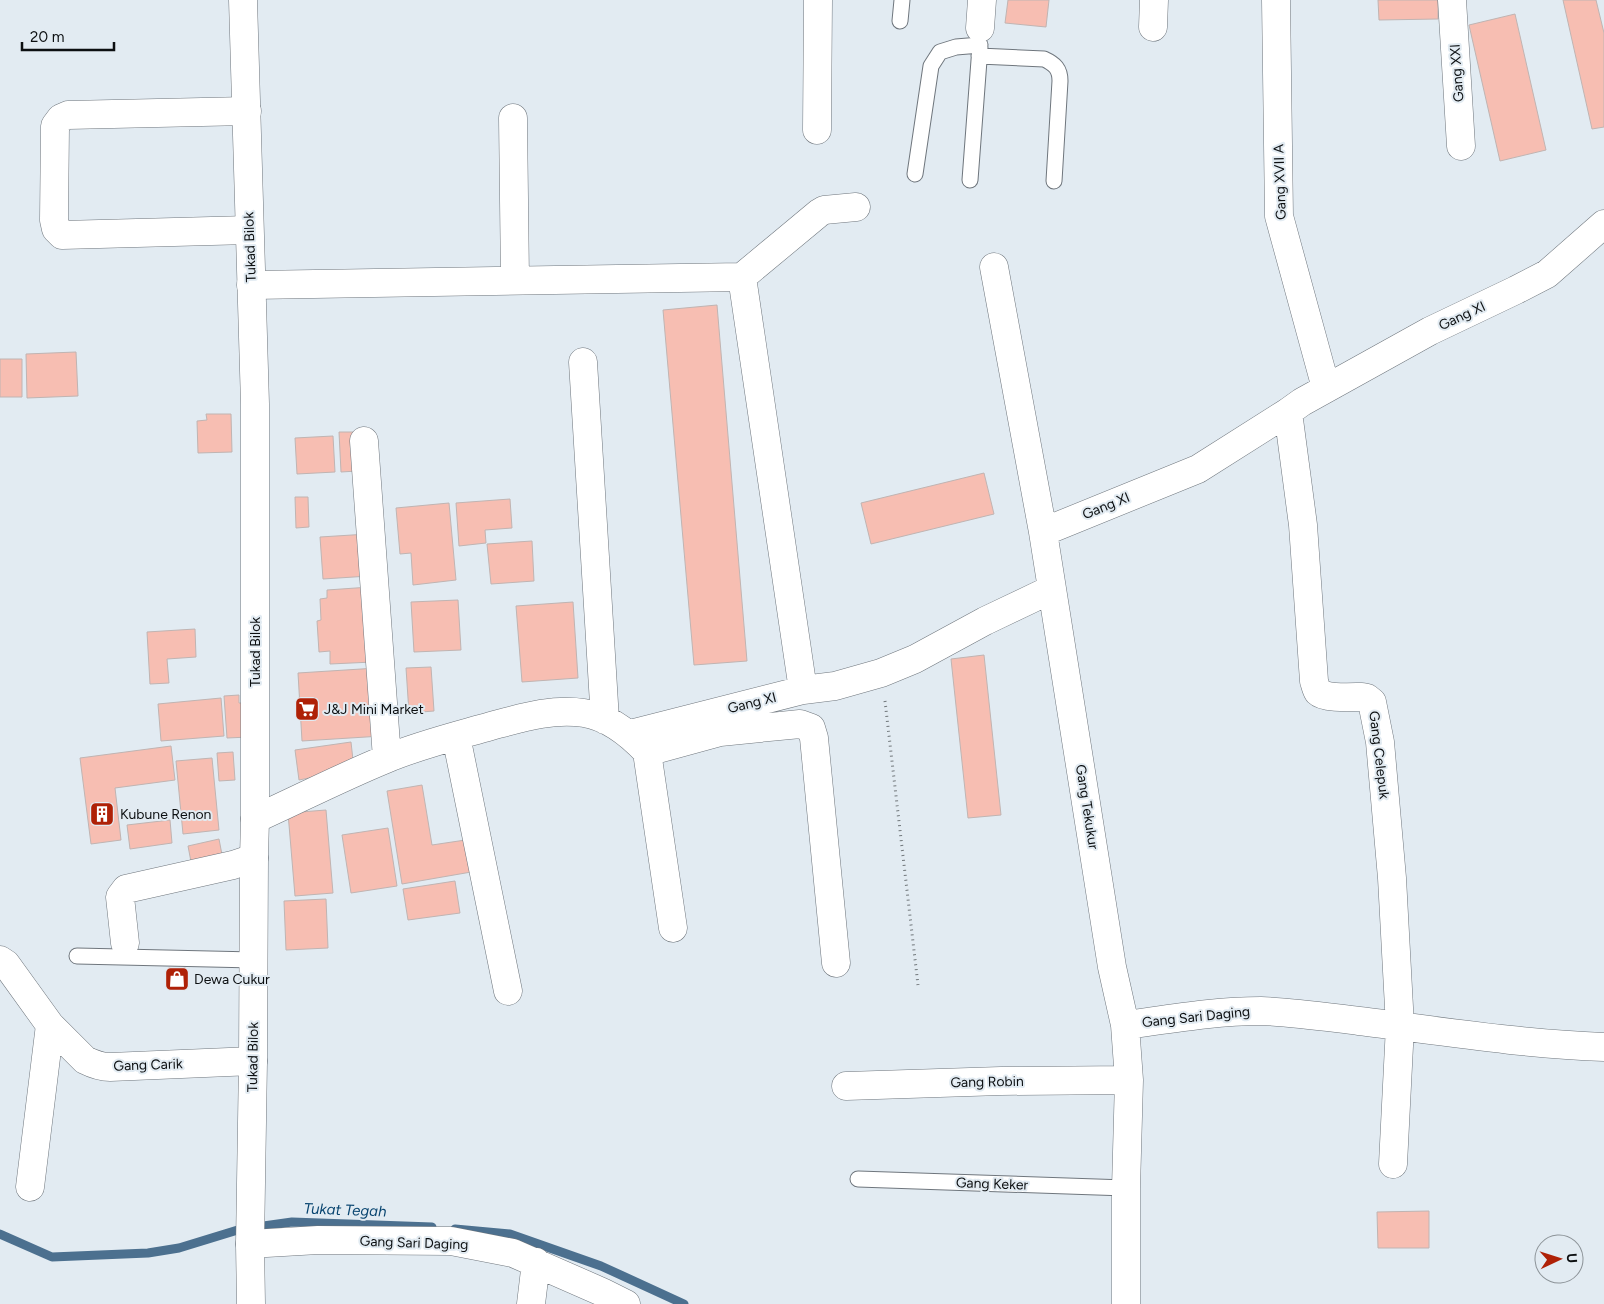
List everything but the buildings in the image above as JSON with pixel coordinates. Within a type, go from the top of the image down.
[{"type":"street","name":"Tukad Bilok","points":[[243,0],[255,404],[255,819],[250,1238],[251,1304]]},
{"type":"street","points":[[817,130],[818,0]]},
{"type":"street","points":[[980,43],[982,0]]},
{"type":"street","points":[[1153,27],[1154,0]]},
{"type":"street","name":"Gang XVII A","points":[[1276,0],[1279,216],[1326,388]]},
{"type":"street","name":"Gang XXI","points":[[1452,0],[1461,146]]},
{"type":"street","points":[[247,111],[68,115],[61,118],[56,126],[54,220],[56,229],[62,235],[249,230]]},
{"type":"street","points":[[513,118],[515,280]]},
{"type":"street","points":[[251,286],[742,277],[819,213],[824,210],[856,207]]},
{"type":"street","name":"Gang XI","points":[[1043,532],[1198,469],[1326,388],[1430,331],[1547,274],[1604,224]]},
{"type":"street","points":[[994,267],[1052,589]]},
{"type":"street","points":[[742,277],[803,690]]},
{"type":"street","points":[[583,362],[605,720]]},
{"type":"street","name":"Gang Celepuk","points":[[1288,412],[1303,525],[1314,681],[1321,694],[1362,697],[1372,702],[1380,742],[1392,878],[1400,1026]]},
{"type":"street","points":[[364,441],[387,758]]},
{"type":"street","name":"Gang XI","points":[[639,743],[803,690],[835,686],[881,673],[914,659],[985,621],[1052,589]]},
{"type":"street","name":"Gang Tekukur","points":[[1052,589],[1112,967],[1125,1025]]},
{"type":"street","points":[[255,819],[387,758],[456,736],[528,717],[562,712],[586,713],[605,720],[639,743],[800,724],[811,728],[814,738],[836,963]]},
{"type":"street","points":[[456,736],[508,991]]},
{"type":"street","points":[[639,743],[673,928]]},
{"type":"street","points":[[125,942],[120,897],[126,889],[233,865],[254,858]]},
{"type":"street","name":"Gang Carik","points":[[0,960],[6,964],[50,1025],[85,1060],[100,1066],[253,1061]]},
{"type":"street","name":"Gang Sari Daging","points":[[1126,1304],[1128,1080],[1125,1025],[1219,1013],[1261,1011],[1538,1043],[1604,1047]]},
{"type":"street","points":[[30,1187],[50,1025]]},
{"type":"street","points":[[1393,1164],[1400,1026]]},
{"type":"street","name":"Gang Robin","points":[[846,1086],[1001,1081],[1128,1080]]},
{"type":"street","name":"Gang Sari Daging","points":[[250,1238],[451,1241],[513,1253],[626,1304]]},
{"type":"street","points":[[531,1304],[536,1262]]},
{"type":"lane","points":[[900,21],[902,0]]},
{"type":"lane","points":[[970,180],[980,43]]},
{"type":"lane","points":[[915,174],[931,66],[940,52],[980,43],[1044,59],[1051,62],[1059,70],[1054,181]]},
{"type":"lane","points":[[77,956],[254,960]]},
{"type":"lane","name":"Gang Keker","points":[[858,1179],[1126,1188]]},
{"type":"path","points":[[881,673],[918,985]]},
{"type":"waterway","name":"Tukat Tegah","points":[[0,1234],[52,1257],[148,1253],[179,1248],[241,1229],[292,1222],[432,1227]]},
{"type":"waterway","name":"Tukat Tegah","points":[[455,1229],[510,1234],[601,1266],[684,1304]]},
{"type":"place","name":"J&J Mini Market","points":[[307,709]]},
{"type":"place","name":"Kubune Renon","points":[[102,814]]},
{"type":"place","name":"Dewa Cukur","points":[[177,979]]}]
